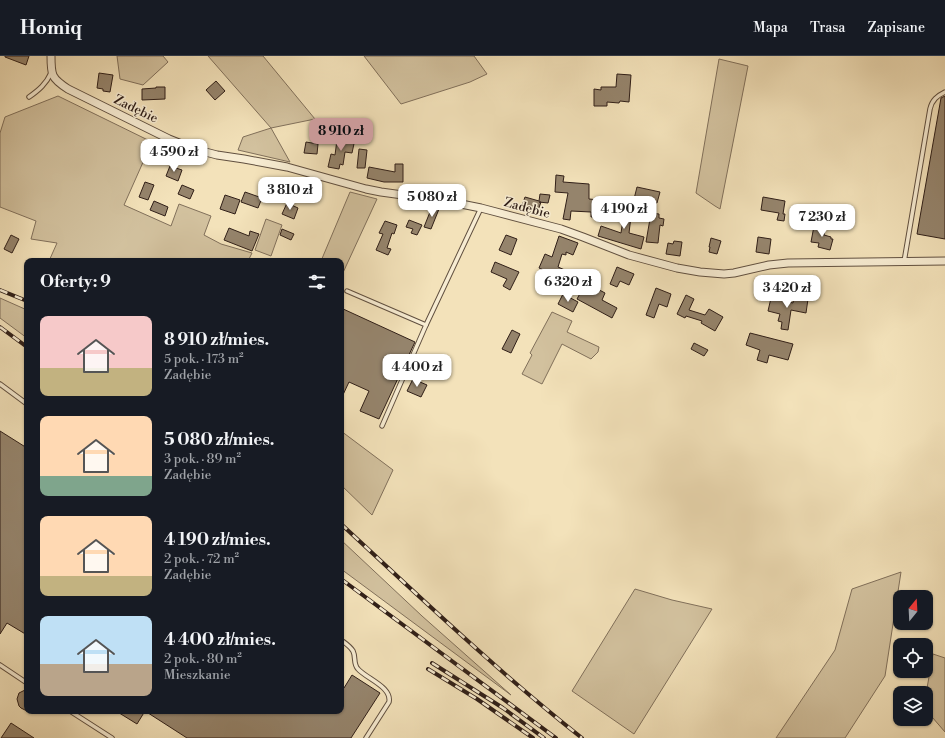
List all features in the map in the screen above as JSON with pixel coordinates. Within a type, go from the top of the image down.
[{"type":"street","points":[[51,56],[51,73]]},
{"type":"street","name":"Zadębie","points":[[51,73],[60,84],[68,89],[169,139],[194,149],[217,155],[287,167],[366,189],[446,201],[481,208],[573,233],[629,255],[676,268],[700,272],[734,274],[769,265],[788,263],[945,261]]},
{"type":"lane","points":[[29,97],[42,87],[48,80],[51,73]]},
{"type":"lane","points":[[904,262],[930,108],[934,99],[945,92]]},
{"type":"lane","points":[[382,426],[426,324],[481,208]]},
{"type":"lane","points":[[347,291],[426,324]]},
{"type":"lane","points":[[0,384],[24,402]]},
{"type":"lane","points":[[344,642],[353,650],[355,663],[358,668],[386,690],[390,698],[389,702],[366,738]]},
{"type":"lane","points":[[0,665],[24,681]]},
{"type":"lane","points":[[75,714],[112,738]]},
{"type":"shaded area","points":[[117,56],[163,56],[168,62],[143,85],[120,79]]},
{"type":"shaded area","points":[[208,56],[263,56],[315,119],[271,128]]},
{"type":"shaded area","points":[[364,56],[474,56],[487,74],[470,82],[401,104]]},
{"type":"shaded area","points":[[719,59],[748,66],[720,209],[696,193]]},
{"type":"shaded area","points":[[58,96],[152,142],[124,205],[171,226],[179,204],[211,216],[204,235],[221,244],[252,253],[250,258],[50,258],[57,243],[31,239],[36,221],[0,207],[0,133],[5,117]]},
{"type":"shaded area","points":[[271,128],[290,162],[238,150],[243,137]]},
{"type":"shaded area","points":[[350,192],[377,199],[344,270],[344,258],[322,258]]},
{"type":"shaded area","points":[[266,219],[282,225],[271,256],[255,250]]},
{"type":"shaded area","points":[[0,298],[24,309],[24,336],[0,318]]},
{"type":"shaded area","points":[[552,312],[572,321],[567,332],[599,347],[598,352],[591,359],[562,344],[542,384],[522,374],[532,355],[530,353]]},
{"type":"shaded area","points":[[344,433],[393,470],[372,515],[344,488]]},
{"type":"shaded area","points":[[344,543],[422,616],[511,695],[344,571]]},
{"type":"shaded area","points":[[901,572],[898,590],[893,590],[893,624],[885,676],[845,738],[776,738],[835,650],[852,589]]},
{"type":"shaded area","points":[[635,589],[672,600],[712,609],[634,734],[572,691]]},
{"type":"shaded area","points":[[933,654],[945,658],[945,732],[933,718],[933,686],[927,686],[929,678],[933,678]]},
{"type":"building","points":[[5,56],[29,56],[26,65]]},
{"type":"building","points":[[99,73],[113,75],[110,92],[97,88]]},
{"type":"building","points":[[617,74],[631,75],[629,102],[607,102],[607,106],[594,106],[594,89],[601,90],[601,87],[616,87]]},
{"type":"building","points":[[216,81],[225,91],[215,100],[206,90]]},
{"type":"building","points":[[165,87],[165,99],[142,100],[142,89]]},
{"type":"building","points":[[945,96],[945,239],[917,234],[941,98]]},
{"type":"building","points":[[342,136],[355,139],[352,153],[345,152],[343,165],[340,164],[339,169],[328,167],[331,154],[335,155],[337,140],[341,141]]},
{"type":"building","points":[[306,142],[318,144],[317,154],[304,153]]},
{"type":"building","points":[[359,149],[367,150],[365,168],[357,168]]},
{"type":"building","points":[[395,164],[403,164],[403,182],[384,182],[367,178],[369,167],[395,172]]},
{"type":"building","points":[[170,166],[182,170],[178,181],[166,176]]},
{"type":"building","points":[[556,175],[564,176],[563,182],[589,184],[589,199],[600,200],[599,217],[591,217],[591,212],[571,211],[570,220],[563,219],[568,193],[555,192]]},
{"type":"building","points":[[145,182],[154,185],[148,200],[139,197]]},
{"type":"building","points":[[182,185],[194,190],[190,199],[178,194]]},
{"type":"building","points":[[637,187],[660,192],[657,203],[634,199]]},
{"type":"building","points":[[245,192],[262,198],[258,208],[241,202]]},
{"type":"building","points":[[540,194],[550,195],[548,203],[541,202],[537,213],[521,208],[525,197],[539,201]]},
{"type":"building","points":[[225,195],[240,200],[235,214],[220,209]]},
{"type":"building","points":[[763,197],[785,201],[783,214],[785,214],[784,221],[777,220],[779,213],[761,210]]},
{"type":"building","points":[[626,199],[633,200],[629,233],[644,237],[641,249],[598,236],[601,226],[621,233]]},
{"type":"building","points":[[154,201],[168,207],[165,216],[150,210]]},
{"type":"building","points":[[287,203],[298,208],[294,219],[282,214]]},
{"type":"building","points":[[432,207],[439,209],[431,229],[424,227]]},
{"type":"building","points":[[651,213],[659,214],[659,218],[664,219],[663,226],[660,225],[658,243],[646,242]]},
{"type":"building","points":[[409,220],[422,225],[417,235],[411,233],[413,229],[406,227]]},
{"type":"building","points":[[385,221],[397,225],[394,234],[392,233],[387,248],[391,249],[388,255],[376,250],[383,234],[379,233]]},
{"type":"building","points":[[814,226],[825,228],[824,235],[833,239],[830,250],[818,247],[819,243],[811,242]]},
{"type":"building","points":[[229,228],[249,236],[250,231],[259,234],[252,251],[224,240]]},
{"type":"building","points":[[282,229],[294,234],[291,240],[280,235]]},
{"type":"building","points":[[11,235],[19,239],[12,253],[4,249]]},
{"type":"building","points":[[506,235],[517,239],[511,255],[499,250]]},
{"type":"building","points":[[559,236],[578,243],[573,255],[566,252],[566,255],[562,254],[558,267],[583,278],[585,275],[595,280],[592,286],[605,293],[602,300],[617,308],[612,318],[577,299],[583,288],[569,280],[566,286],[560,283],[562,278],[539,268],[545,254],[552,257]]},
{"type":"building","points":[[758,237],[771,239],[769,254],[756,252]]},
{"type":"building","points":[[711,238],[721,241],[717,254],[709,252]]},
{"type":"building","points":[[674,241],[682,242],[680,256],[666,254],[668,243],[673,244]]},
{"type":"building","points":[[495,262],[519,272],[510,290],[503,286],[507,279],[491,272]]},
{"type":"building","points":[[617,267],[634,274],[629,285],[620,281],[617,287],[610,284]]},
{"type":"building","points":[[656,288],[671,294],[667,307],[659,304],[654,318],[646,315]]},
{"type":"building","points":[[563,294],[578,302],[573,312],[558,304]]},
{"type":"building","points":[[686,295],[694,299],[689,310],[705,315],[709,309],[723,317],[715,331],[701,323],[702,321],[686,316],[685,318],[677,314]]},
{"type":"building","points":[[794,297],[808,299],[806,313],[791,310],[788,330],[781,329],[782,322],[778,321],[780,314],[768,311],[771,298],[793,303]]},
{"type":"building","points":[[344,309],[415,342],[379,419],[360,411],[369,391],[349,382],[344,393]]},
{"type":"building","points":[[512,330],[520,334],[511,353],[502,349]]},
{"type":"building","points":[[750,333],[793,344],[788,360],[769,355],[767,363],[757,360],[760,350],[746,345]]},
{"type":"building","points":[[694,343],[708,350],[704,356],[691,349]]},
{"type":"building","points":[[413,379],[427,385],[421,397],[407,391]]},
{"type":"building","points":[[0,431],[24,446],[24,633],[7,623],[0,634]]},
{"type":"building","points":[[352,675],[380,693],[351,738],[187,738],[150,714],[344,714],[344,688]]},
{"type":"building","points":[[24,690],[24,710],[19,706],[17,699],[19,693]]},
{"type":"building","points":[[121,714],[143,714],[137,724]]},
{"type":"building","points":[[11,723],[34,738],[1,738]]},
{"type":"railway","points":[[0,290],[24,300]]},
{"type":"railway","points":[[0,327],[24,345]]},
{"type":"railway","points":[[344,527],[489,660],[550,713],[582,738]]},
{"type":"railway","points":[[344,581],[556,738]]},
{"type":"railway","points":[[432,663],[503,708],[544,738]]},
{"type":"railway","points":[[428,669],[477,699],[533,738]]}]
